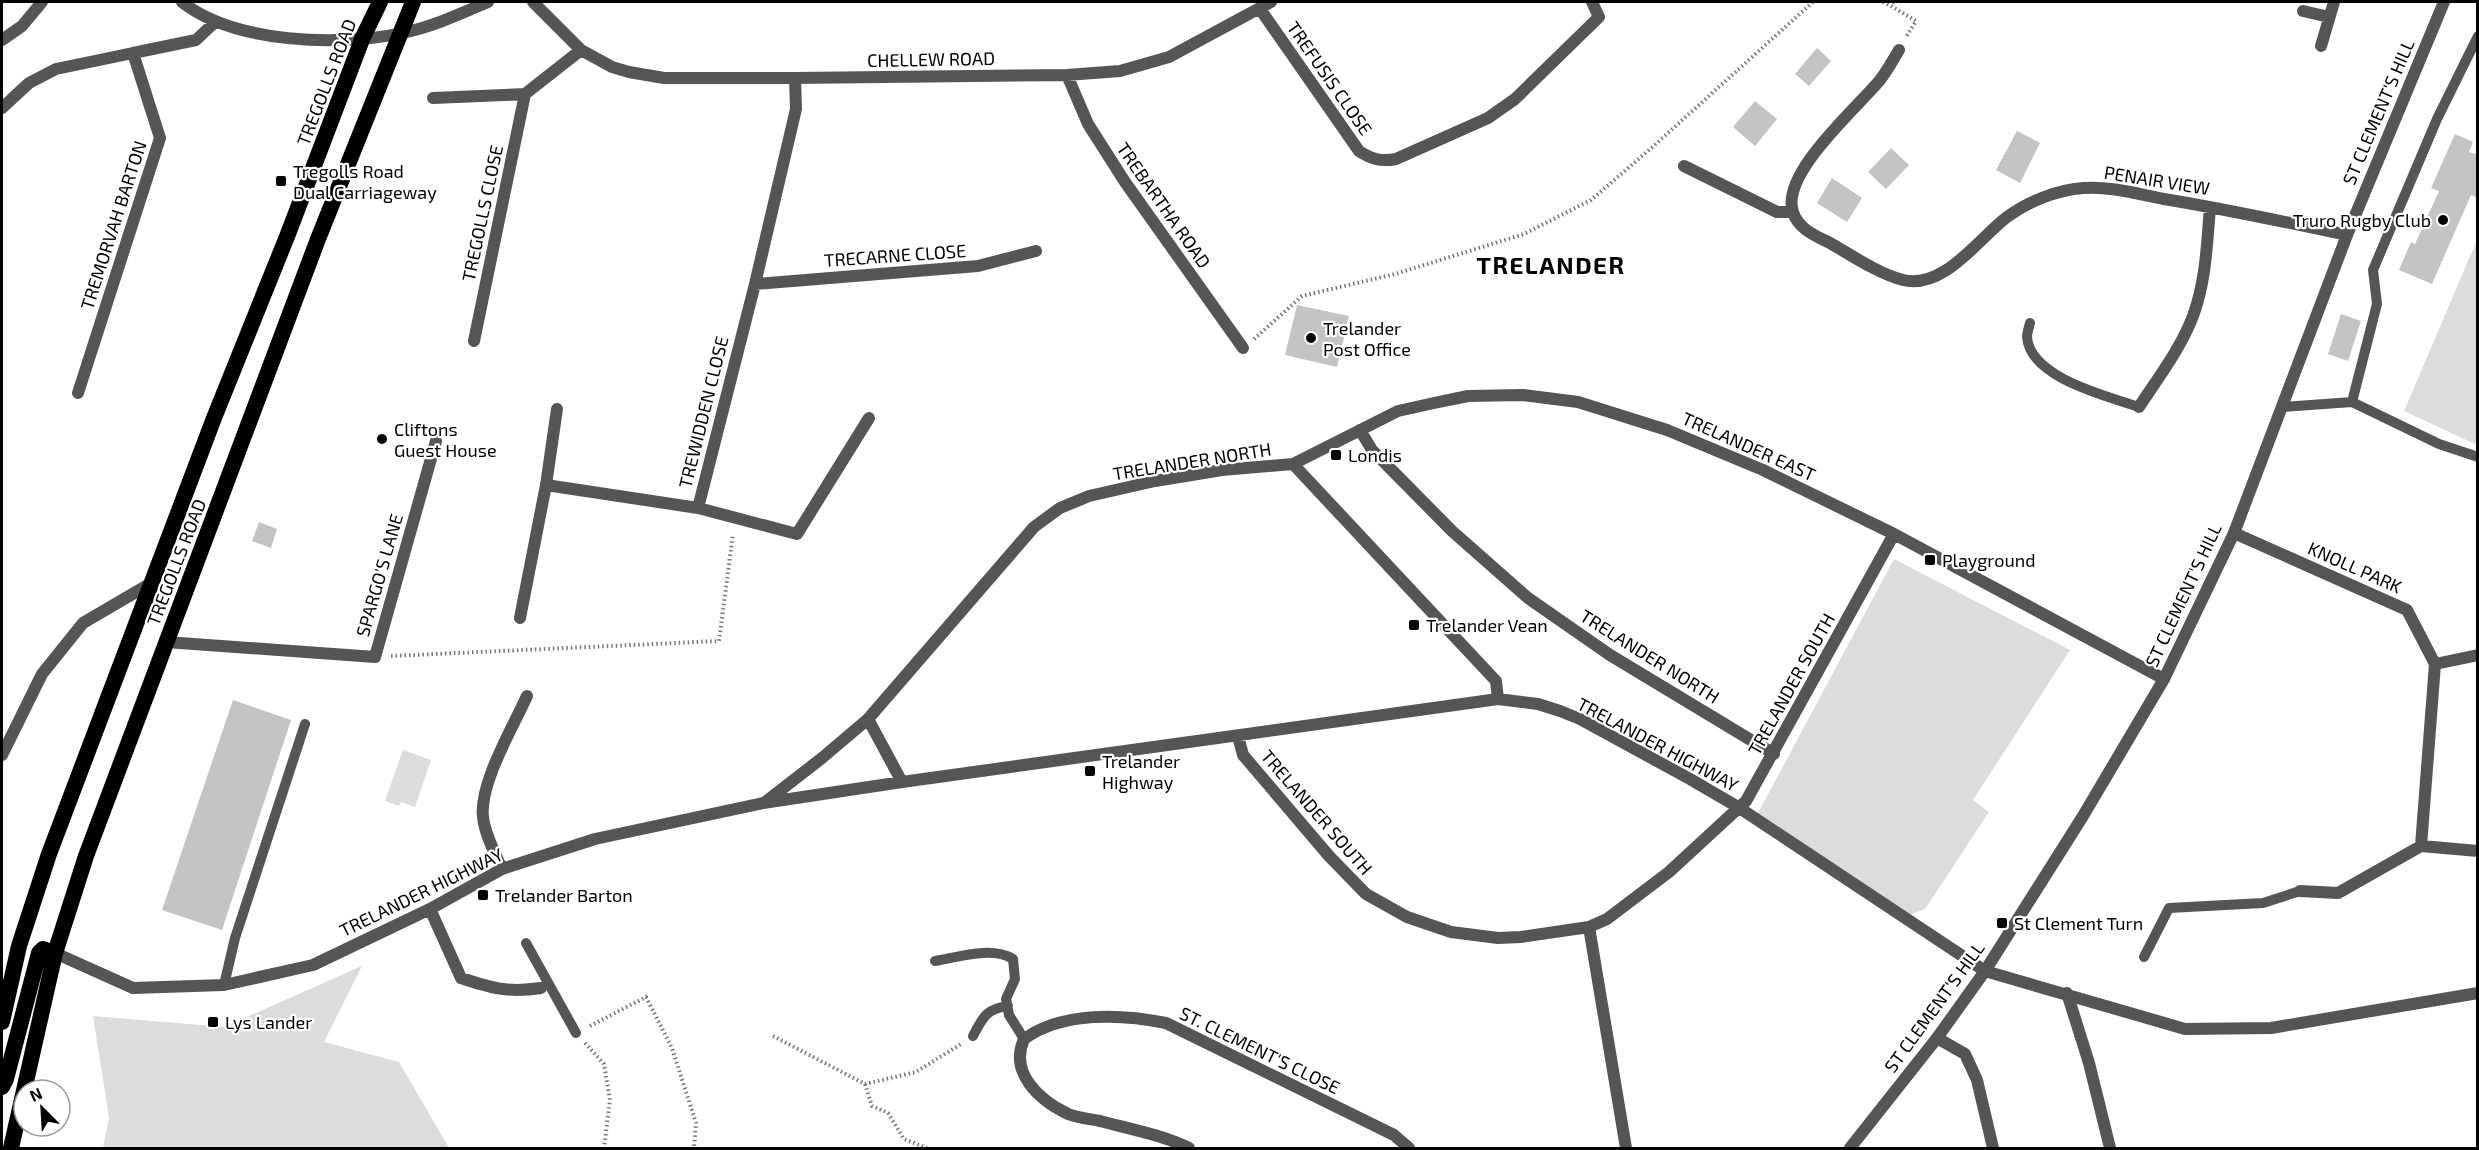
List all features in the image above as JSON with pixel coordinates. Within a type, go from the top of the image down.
[{"type":"highway","name":"TREGOLLS ROAD","points":[[2,1022],[19,946],[49,855],[214,418],[288,234],[363,37],[380,2]]},
{"type":"highway","name":"TREGOLLS ROAD","points":[[11,1149],[55,953],[86,856],[318,239],[413,2]]},
{"type":"highway","points":[[2,1087],[39,952],[43,949],[55,953]]},
{"type":"street","points":[[2,40],[22,26],[42,2]]},
{"type":"street","points":[[182,2],[215,22],[268,35],[322,40],[401,33],[445,21],[488,2]]},
{"type":"street","name":"CHELLEW ROAD","points":[[533,2],[581,50],[612,67],[646,76],[795,78],[1067,75],[1120,71],[1168,57],[1265,5]]},
{"type":"street","name":"TREFUSIS CLOSE","points":[[1265,5],[1359,151],[1376,160],[1386,161],[1396,159],[1488,118],[1515,99],[1599,17],[1592,2]]},
{"type":"street","points":[[2321,46],[2334,2]]},
{"type":"street","name":"ST CLEMENT'S HILL","points":[[1850,1149],[1937,1038],[1985,971],[2083,816],[2164,679],[2234,533],[2347,235],[2444,2]]},
{"type":"street","points":[[2303,11],[2329,17]]},
{"type":"street","points":[[2,108],[29,83],[56,69],[196,40],[215,22]]},
{"type":"street","points":[[433,98],[525,94],[581,50]]},
{"type":"street","points":[[1684,166],[1777,212],[1793,212],[1791,192],[1810,159],[1881,79],[1899,50]]},
{"type":"street","name":"TREMORVAH BARTON","points":[[78,393],[160,138],[133,53]]},
{"type":"street","name":"TREBARTHA ROAD","points":[[1067,75],[1088,124],[1125,182],[1243,348]]},
{"type":"street","name":"TREWIDDEN CLOSE","points":[[546,484],[698,508],[755,284],[796,109],[795,78]]},
{"type":"street","name":"TREGOLLS CLOSE","points":[[474,340],[525,94]]},
{"type":"street","name":"PENAIR VIEW","points":[[1793,212],[1796,220],[1808,231],[1857,259],[1902,280],[1912,281],[1941,274],[2008,216],[2025,205],[2063,191],[2104,188],[2347,235]]},
{"type":"street","points":[[2139,407],[2170,361],[2193,316],[2204,273],[2210,207]]},
{"type":"street","name":"TRECARNE CLOSE","points":[[755,284],[978,266],[1036,251]]},
{"type":"street","name":"TRELANDER EAST","points":[[1293,464],[1398,411],[1468,396],[1523,395],[1578,402],[1667,430],[1763,470],[1894,534],[2164,679]]},
{"type":"street","points":[[520,618],[546,484],[557,409]]},
{"type":"street","points":[[698,508],[796,534],[869,418]]},
{"type":"street","name":"TRELANDER NORTH","points":[[1360,430],[1372,450],[1444,523],[1528,598],[1610,655],[1774,754]]},
{"type":"street","name":"SPARGO'S LANE","points":[[166,642],[375,657],[436,441]]},
{"type":"street","name":"TRELANDER NORTH","points":[[763,803],[822,759],[867,719],[1034,527],[1060,508],[1089,496],[1155,481],[1222,470],[1293,464],[1496,681],[1498,699]]},
{"type":"street","name":"KNOLL PARK","points":[[2234,533],[2407,610],[2435,664]]},
{"type":"street","name":"TRELANDER SOUTH","points":[[1238,736],[1243,755],[1329,856],[1366,894],[1386,907],[1429,926],[1475,936],[1521,937],[1589,927],[1623,908],[1670,872],[1746,801],[1894,534]]},
{"type":"street","points":[[2,755],[42,674],[83,623],[153,582]]},
{"type":"street","points":[[2421,846],[2435,664],[2478,655]]},
{"type":"street","points":[[502,869],[485,828],[484,795],[527,696]]},
{"type":"street","name":"TRELANDER HIGHWAY","points":[[55,953],[132,988],[224,985],[312,965],[430,909],[502,869],[595,839],[763,803],[1498,699],[1538,704],[1580,719],[1738,807],[1985,971],[2185,1029],[2271,1028],[2478,993]]},
{"type":"street","points":[[867,719],[902,782]]},
{"type":"street","points":[[2300,891],[2338,893],[2421,846],[2478,851]]},
{"type":"street","points":[[430,909],[460,978],[496,989],[518,992],[545,986]]},
{"type":"street","points":[[1589,927],[1626,1149]]},
{"type":"street","points":[[2067,993],[2089,1064],[2110,1149]]},
{"type":"street","name":"ST. CLEMENT'S CLOSE","points":[[1024,1039],[1044,1028],[1085,1019],[1127,1017],[1166,1023],[1394,1136],[1409,1149]]},
{"type":"street","points":[[1937,1038],[1965,1054],[1977,1080],[1994,1149]]},
{"type":"street","points":[[1024,1039],[1018,1058],[1020,1068],[1026,1081],[1046,1100],[1069,1114],[1168,1139],[1189,1149]]},
{"type":"lane","points":[[2352,402],[2377,304],[2373,270],[2437,119],[2478,36]]},
{"type":"lane","points":[[2030,323],[2027,338],[2046,369],[2068,382],[2139,407]]},
{"type":"lane","points":[[2282,407],[2352,402],[2439,444],[2478,457]]},
{"type":"lane","points":[[224,985],[235,938],[305,724]]},
{"type":"lane","points":[[2144,957],[2169,908],[2263,903],[2300,891]]},
{"type":"lane","points":[[526,943],[545,986],[576,1033]]},
{"type":"lane","points":[[935,961],[977,954],[1004,953],[1013,959],[1015,979],[1006,999],[1009,1015],[1024,1039]]},
{"type":"lane","points":[[973,1036],[983,1017],[993,1008],[1008,1006]]},
{"type":"path","points":[[1243,348],[1302,296],[1395,274],[1524,234],[1591,200],[1814,2]]},
{"type":"path","points":[[1882,2],[1892,4],[1916,21],[1899,50]]},
{"type":"path","points":[[375,657],[719,641],[736,518]]},
{"type":"path","points":[[604,1149],[610,1100],[604,1064],[576,1033],[646,997],[672,1048],[696,1123],[694,1149]]},
{"type":"path","points":[[773,1036],[865,1084],[916,1072],[973,1036]]},
{"type":"path","points":[[865,1084],[872,1106],[888,1113],[904,1139],[927,1149]]},
{"type":"shaded area","points":[[2477,240],[2477,445],[2404,411]]},
{"type":"shaded area","points":[[1894,559],[2070,650],[1973,800],[1989,812],[1925,909],[1909,915],[1757,815]]},
{"type":"shaded area","points":[[403,750],[431,760],[415,807],[401,802],[399,806],[385,801]]},
{"type":"shaded area","points":[[362,966],[324,1042],[399,1062],[449,1148],[103,1148],[109,1118],[93,1016],[224,1027]]},
{"type":"building","points":[[1817,48],[1831,61],[1809,86],[1795,74]]},
{"type":"building","points":[[1755,101],[1777,119],[1755,146],[1733,127]]},
{"type":"building","points":[[2017,131],[2040,143],[2020,183],[1996,170]]},
{"type":"building","name":"Truro Rugby Club","points":[[2455,134],[2473,142],[2469,152],[2478,155],[2478,198],[2471,195],[2432,284],[2399,270],[2411,242],[2415,244],[2439,191],[2431,188]]},
{"type":"building","points":[[1891,148],[1909,165],[1886,189],[1868,172]]},
{"type":"building","points":[[1832,178],[1862,198],[1847,222],[1817,203]]},
{"type":"building","points":[[1297,305],[1349,316],[1337,367],[1285,355]]},
{"type":"building","points":[[2341,314],[2361,321],[2348,361],[2328,354]]},
{"type":"building","points":[[259,522],[277,529],[271,548],[252,541]]},
{"type":"building","points":[[233,700],[291,720],[222,930],[162,910]]},
{"type":"place","name":"Tregolls Road Dual Carriageway","points":[[281,181]]},
{"type":"place","name":"Truro Rugby Club","points":[[2443,220]]},
{"type":"place","name":"Trelander Post Office","points":[[1311,338]]},
{"type":"place","name":"Cliftons Guest House","points":[[382,439]]},
{"type":"place","name":"Londis","points":[[1336,455]]},
{"type":"place","name":"Playground","points":[[1930,560]]},
{"type":"place","name":"Trelander Vean","points":[[1414,625]]},
{"type":"place","name":"Trelander Highway","points":[[1090,771]]},
{"type":"place","name":"Trelander Barton","points":[[483,895]]},
{"type":"place","name":"St Clement Turn","points":[[2002,923]]},
{"type":"place","name":"Lys Lander","points":[[213,1022]]},
{"type":"district","name":"TRELANDER","points":[[1551,264]]}]
